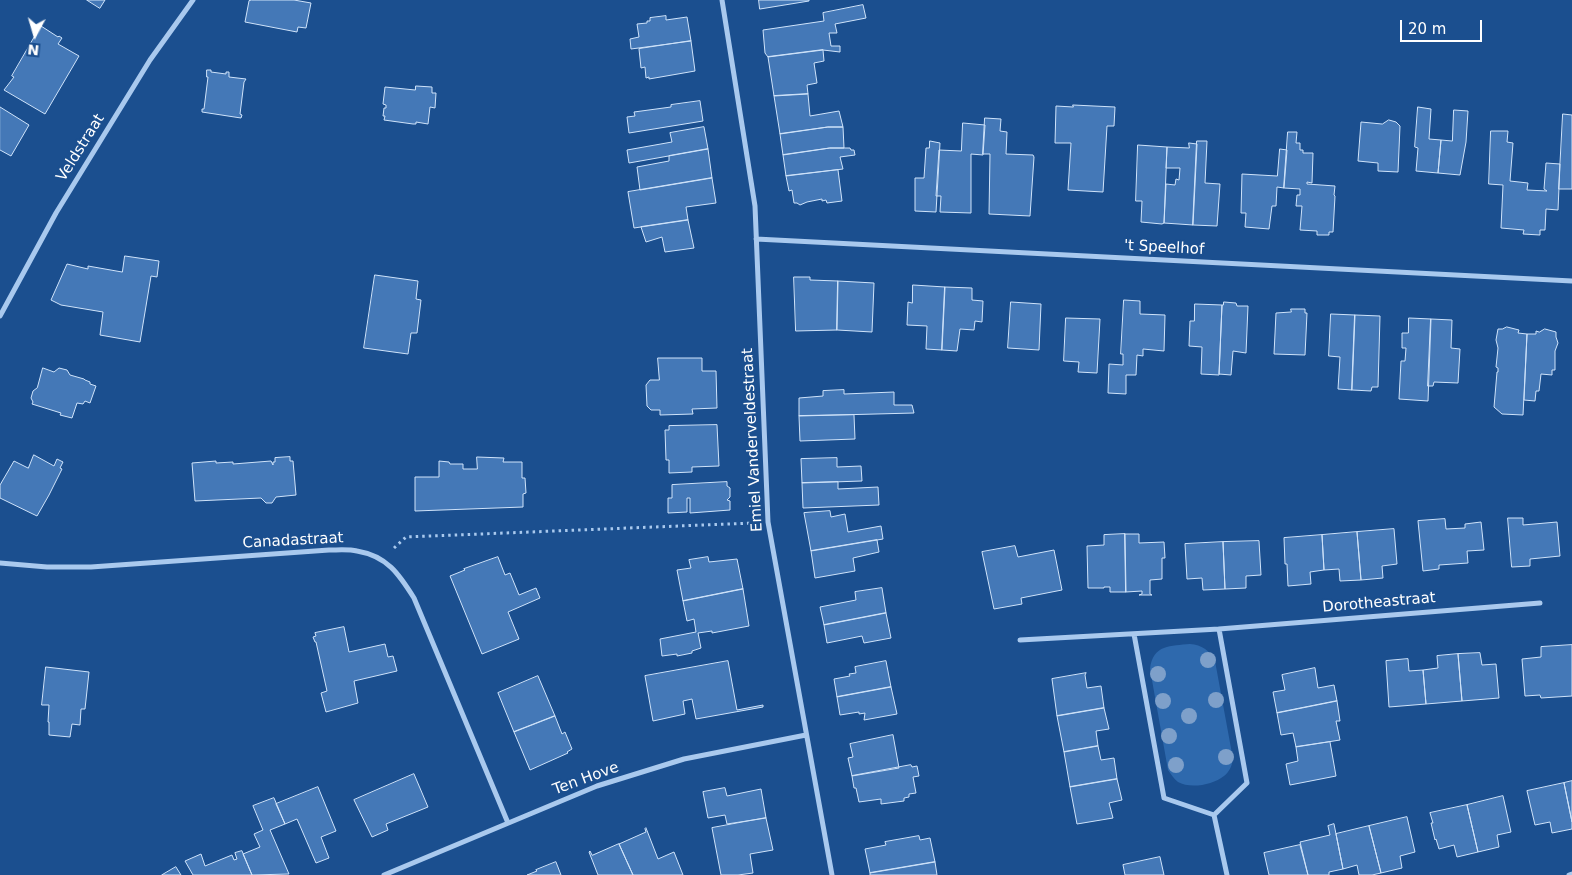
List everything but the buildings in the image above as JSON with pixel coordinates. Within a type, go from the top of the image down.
[{"type":"street","name":"Veldstraat","points":[[0,316],[56,213],[150,60],[193,0]]},
{"type":"street","name":"Emiel Vanderveldestraat","points":[[722,0],[754,206],[768,522],[832,875]]},
{"type":"street","name":"'t Speelhof","points":[[756,240],[1572,281]]},
{"type":"street","name":"Canadastraat","points":[[0,563],[47,567],[91,567],[329,550],[358,551],[383,559],[400,576],[414,598],[508,823]]},
{"type":"street","name":"Dorotheastraat","points":[[1020,640],[1219,629],[1540,603]]},
{"type":"street","points":[[1214,815],[1247,783],[1219,629]]},
{"type":"street","points":[[1134,634],[1164,798],[1214,815]]},
{"type":"street","name":"Ten Hove","points":[[384,875],[597,786],[684,759],[806,735]]},
{"type":"street","points":[[1214,815],[1227,875]]},
{"type":"path","points":[[383,559],[406,536],[768,522]]},
{"type":"shaded area","points":[[1190,644],[1205,649],[1215,661],[1233,759],[1230,769],[1224,776],[1214,782],[1195,786],[1178,782],[1168,770],[1150,669],[1155,655],[1159,651],[1170,646]]}]
